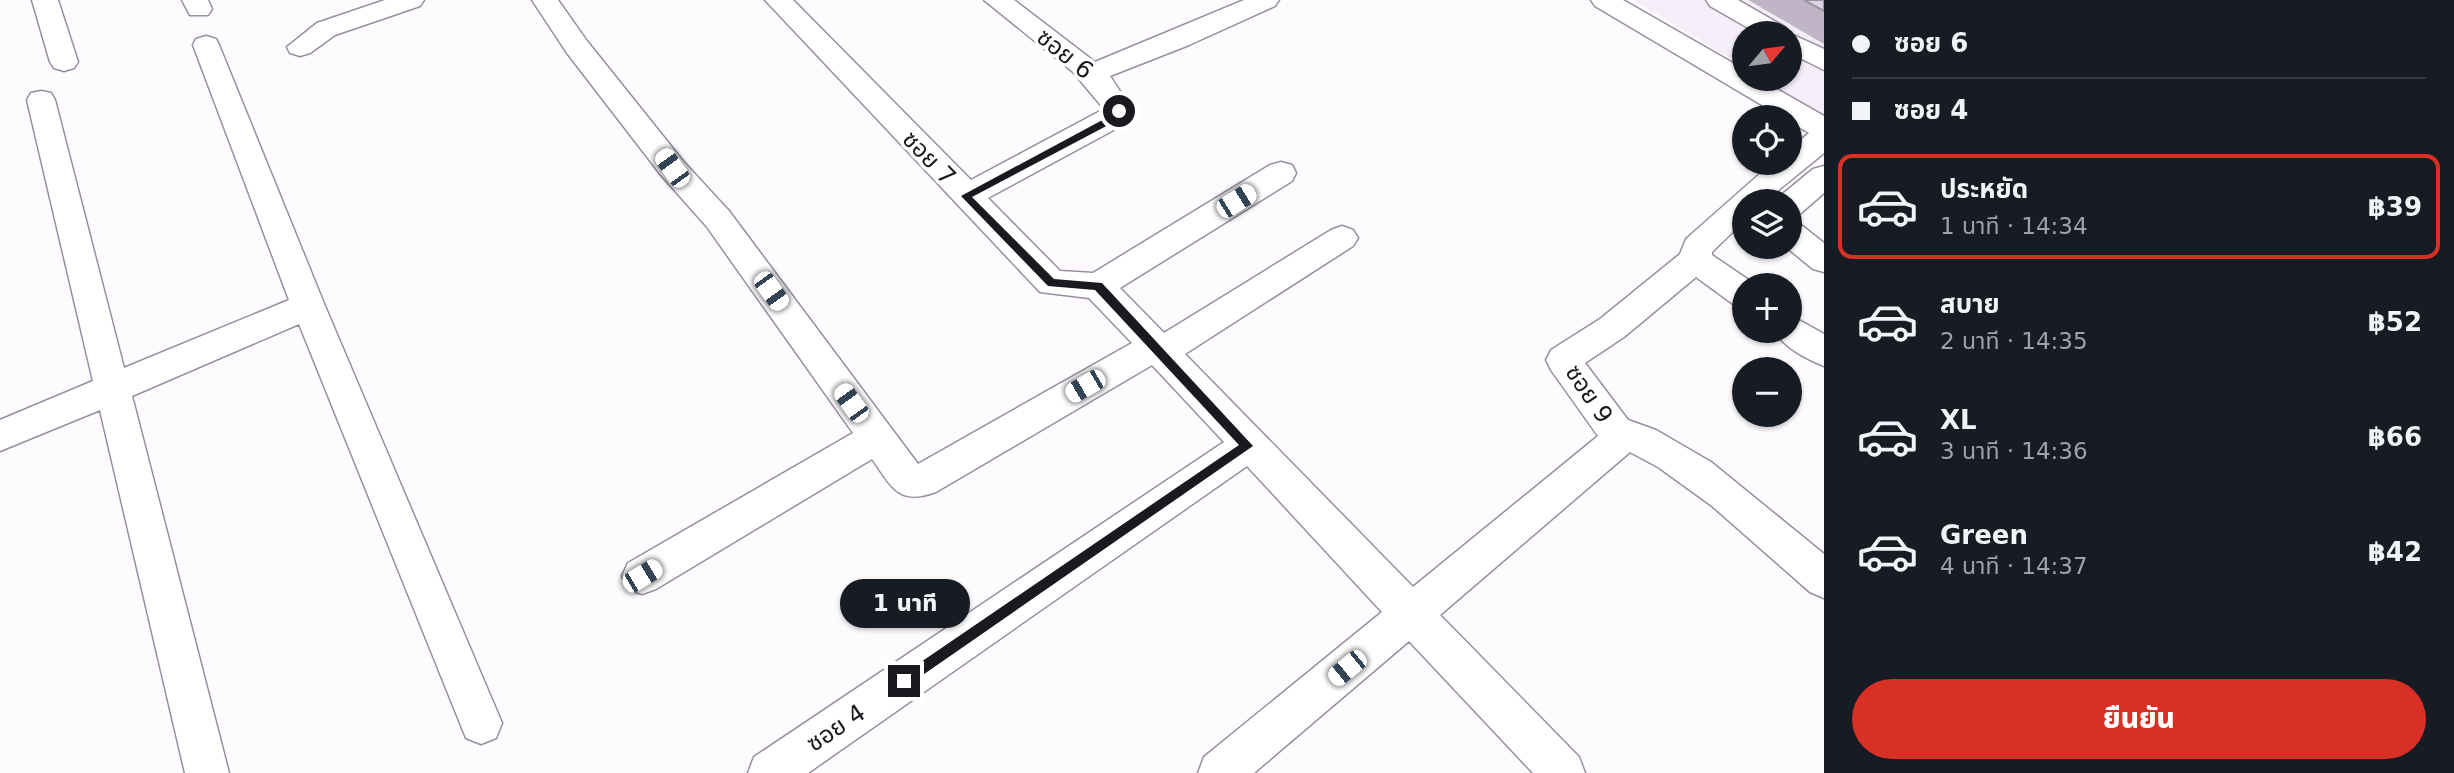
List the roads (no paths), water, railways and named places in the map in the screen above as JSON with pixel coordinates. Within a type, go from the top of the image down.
[{"type":"street","points":[[45,0],[64,62]]},
{"type":"street","points":[[300,47],[326,29],[411,0]]},
{"type":"street","points":[[545,0],[576,47],[637,120],[672,168],[718,219],[909,481],[923,480],[1157,350],[1342,238]]},
{"type":"street","name":"ซอย 7","points":[[778,0],[1052,283],[1098,286]]},
{"type":"street","name":"ซอย 6","points":[[966,196],[1111,120],[1119,111],[1114,97],[1091,73],[997,0]]},
{"type":"street","points":[[1091,73],[1180,39],[1266,0]]},
{"type":"street","points":[[1604,0],[1824,129]]},
{"type":"street","points":[[1719,0],[1755,21]]},
{"type":"street","points":[[206,45],[308,306],[481,723]]},
{"type":"street","points":[[1802,48],[1824,61]]},
{"type":"street","points":[[41,100],[207,773]]},
{"type":"street","name":"ซอย 9","points":[[1761,189],[1824,136]]},
{"type":"street","points":[[1281,173],[1098,286],[1247,446],[1563,773]]},
{"type":"street","points":[[1802,195],[1824,177]]},
{"type":"street","name":"ซอย 9","points":[[1411,616],[1617,443],[1615,431],[1563,360],[1612,328],[1695,260],[1697,247],[1732,214]]},
{"type":"street","points":[[1802,243],[1824,260]]},
{"type":"street","points":[[1695,260],[1732,286]]},
{"type":"street","points":[[0,436],[308,306]]},
{"type":"street","points":[[1802,336],[1824,352]]},
{"type":"street","points":[[1615,431],[1654,444],[1684,465],[1824,579]]},
{"type":"street","points":[[642,576],[876,439]]},
{"type":"street","name":"ซอย 4","points":[[770,773],[1247,446]]},
{"type":"street","points":[[1220,773],[1411,616]]}]
